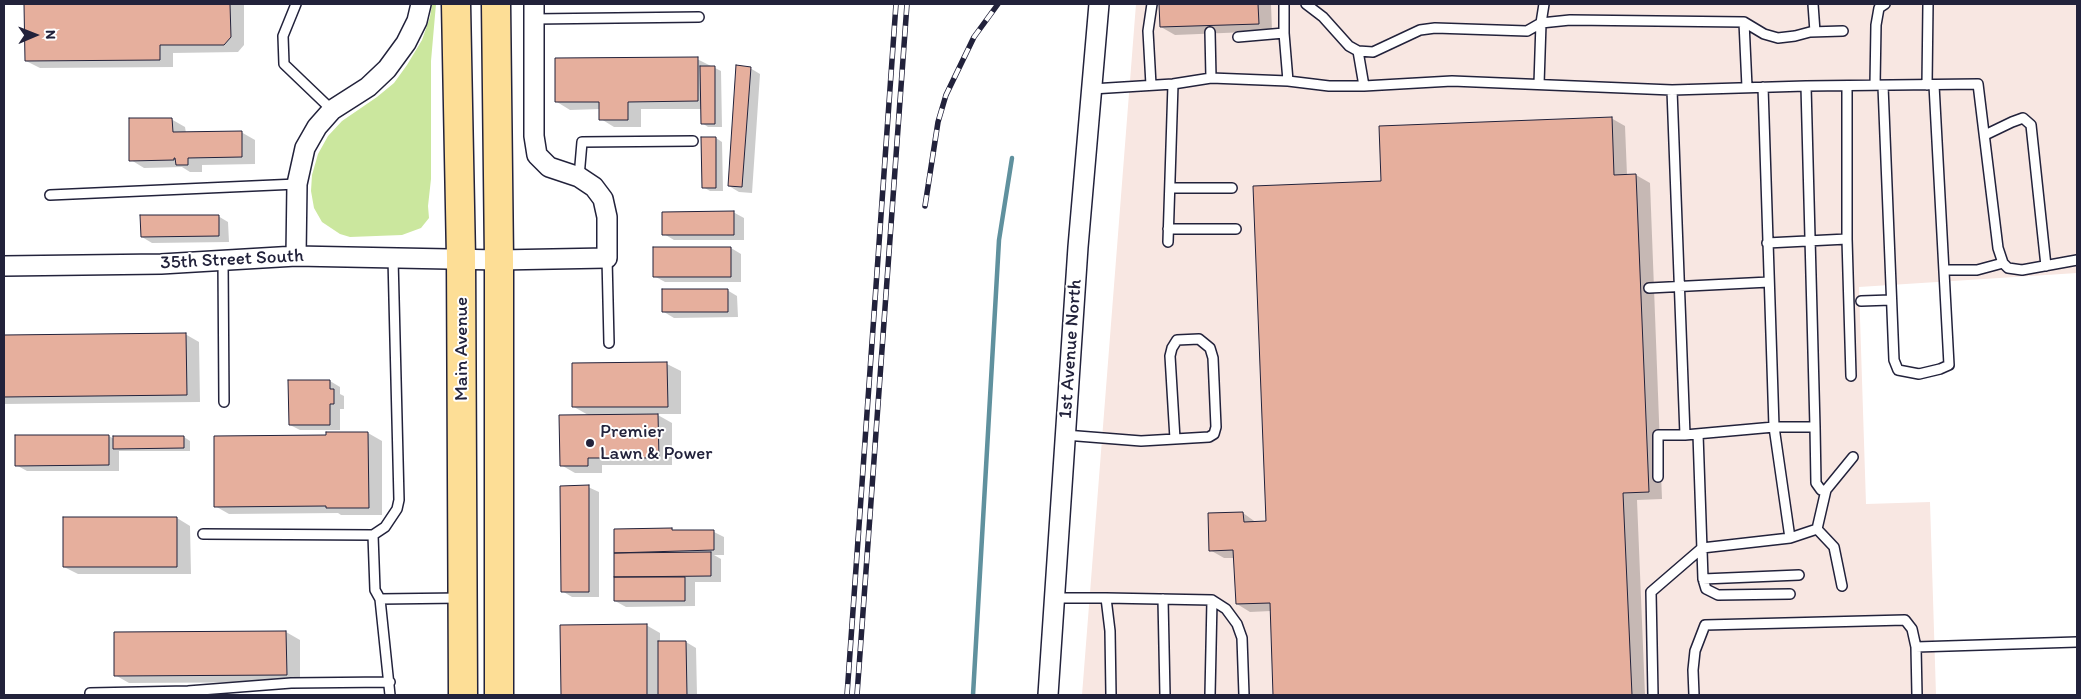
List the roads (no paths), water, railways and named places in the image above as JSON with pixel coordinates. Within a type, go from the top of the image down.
[{"type":"main road","name":"Main Avenue","points":[[456,4],[461,258],[463,695]]},
{"type":"main road","name":"Main Avenue","points":[[496,4],[499,260],[499,695]]},
{"type":"street","points":[[296,256],[296,184],[305,148],[317,127],[332,110],[368,87],[388,69],[406,43],[417,21],[421,4]]},
{"type":"street","name":"1st Avenue North","points":[[1048,695],[1078,247],[1099,4]]},
{"type":"street","points":[[534,11],[534,136],[537,155],[549,167],[579,177],[594,187],[603,199],[607,217],[607,258]]},
{"type":"street","name":"35th Street South","points":[[4,266],[161,264],[296,256],[499,260],[607,258]]},
{"type":"lane","points":[[296,4],[283,36],[284,64],[332,110]]},
{"type":"lane","points":[[1151,85],[1148,31],[1152,4]]},
{"type":"lane","points":[[1284,4],[1284,33],[1288,81]]},
{"type":"lane","points":[[1306,4],[1323,17],[1349,46],[1358,51],[1373,52],[1420,30],[1435,28],[1527,31],[1541,23],[1570,20],[1744,22],[1764,34],[1778,38],[1815,32],[1843,31]]},
{"type":"lane","points":[[1539,84],[1541,23],[1544,4]]},
{"type":"lane","points":[[1813,4],[1815,32]]},
{"type":"lane","points":[[1885,4],[1879,8],[1876,25],[1894,360],[1898,370],[1919,374],[1940,370],[1949,364],[1930,85],[1928,4]]},
{"type":"lane","points":[[534,11],[699,18]]},
{"type":"lane","points":[[1744,22],[1747,87]]},
{"type":"lane","points":[[1210,32],[1211,78]]},
{"type":"lane","points":[[1238,37],[1284,33]]},
{"type":"lane","points":[[1358,51],[1364,86]]},
{"type":"lane","points":[[1092,90],[1173,84],[1211,78],[1288,81],[1329,86],[1452,81],[1672,90],[1747,87],[1978,84],[1998,248],[2003,263],[2008,268],[2022,270],[2077,260]]},
{"type":"lane","points":[[1168,242],[1173,84]]},
{"type":"lane","points":[[1806,86],[1816,483],[1821,490],[1826,490]]},
{"type":"lane","points":[[1847,86],[1847,239],[1852,376]]},
{"type":"lane","points":[[1764,87],[1767,243],[1774,427],[1790,538]]},
{"type":"lane","points":[[1672,90],[1685,435]]},
{"type":"lane","points":[[1984,135],[2023,118],[2031,125],[2046,266]]},
{"type":"lane","points":[[579,177],[582,142],[693,141]]},
{"type":"lane","points":[[50,195],[296,184]]},
{"type":"lane","points":[[1170,188],[1232,188]]},
{"type":"lane","points":[[1168,230],[1236,229]]},
{"type":"lane","points":[[1767,243],[1847,239]]},
{"type":"lane","points":[[203,534],[374,535],[385,527],[397,509],[398,500],[393,257]]},
{"type":"lane","points":[[607,258],[609,343]]},
{"type":"lane","points":[[224,261],[224,402]]},
{"type":"lane","points":[[1944,270],[1977,270],[2003,263]]},
{"type":"lane","points":[[1649,288],[1769,282]]},
{"type":"lane","points":[[1861,301],[1891,300]]},
{"type":"lane","points":[[1065,435],[1141,441],[1175,439],[1209,437],[1214,434],[1216,427],[1212,358],[1210,348],[1199,339],[1177,340],[1170,356],[1175,439]]},
{"type":"lane","points":[[1658,477],[1658,436],[1774,427],[1815,427]]},
{"type":"lane","points":[[1698,434],[1703,579],[1706,589],[1718,596],[1790,594]]},
{"type":"lane","points":[[1817,530],[1826,490],[1853,457]]},
{"type":"lane","points":[[1654,695],[1651,592],[1702,548],[1790,538],[1817,530]]},
{"type":"lane","points":[[1817,530],[1834,547],[1842,586]]},
{"type":"lane","points":[[374,535],[375,590],[380,599],[390,695]]},
{"type":"lane","points":[[1703,579],[1799,574]]},
{"type":"lane","points":[[380,599],[463,598]]},
{"type":"lane","points":[[1054,598],[1212,600],[1226,610],[1238,624],[1242,638],[1244,695]]},
{"type":"lane","points":[[1106,598],[1110,631],[1111,695]]},
{"type":"lane","points":[[1163,599],[1165,695]]},
{"type":"lane","points":[[1210,695],[1212,600]]},
{"type":"lane","points":[[1694,695],[1692,670],[1695,651],[1705,625],[1905,620],[1912,629],[1916,647],[1918,695]]},
{"type":"lane","points":[[1916,647],[2077,642]]},
{"type":"lane","points":[[90,695],[90,693],[190,693],[291,683],[390,682]]},
{"type":"waterway","points":[[973,695],[999,240],[1012,158]]},
{"type":"railway","points":[[847,695],[896,4]]},
{"type":"railway","points":[[857,695],[907,4]]},
{"type":"railway","points":[[925,206],[938,122],[946,95],[974,37],[998,4]]},
{"type":"place","name":"Premier Lawn & Power","points":[[590,443]]}]
